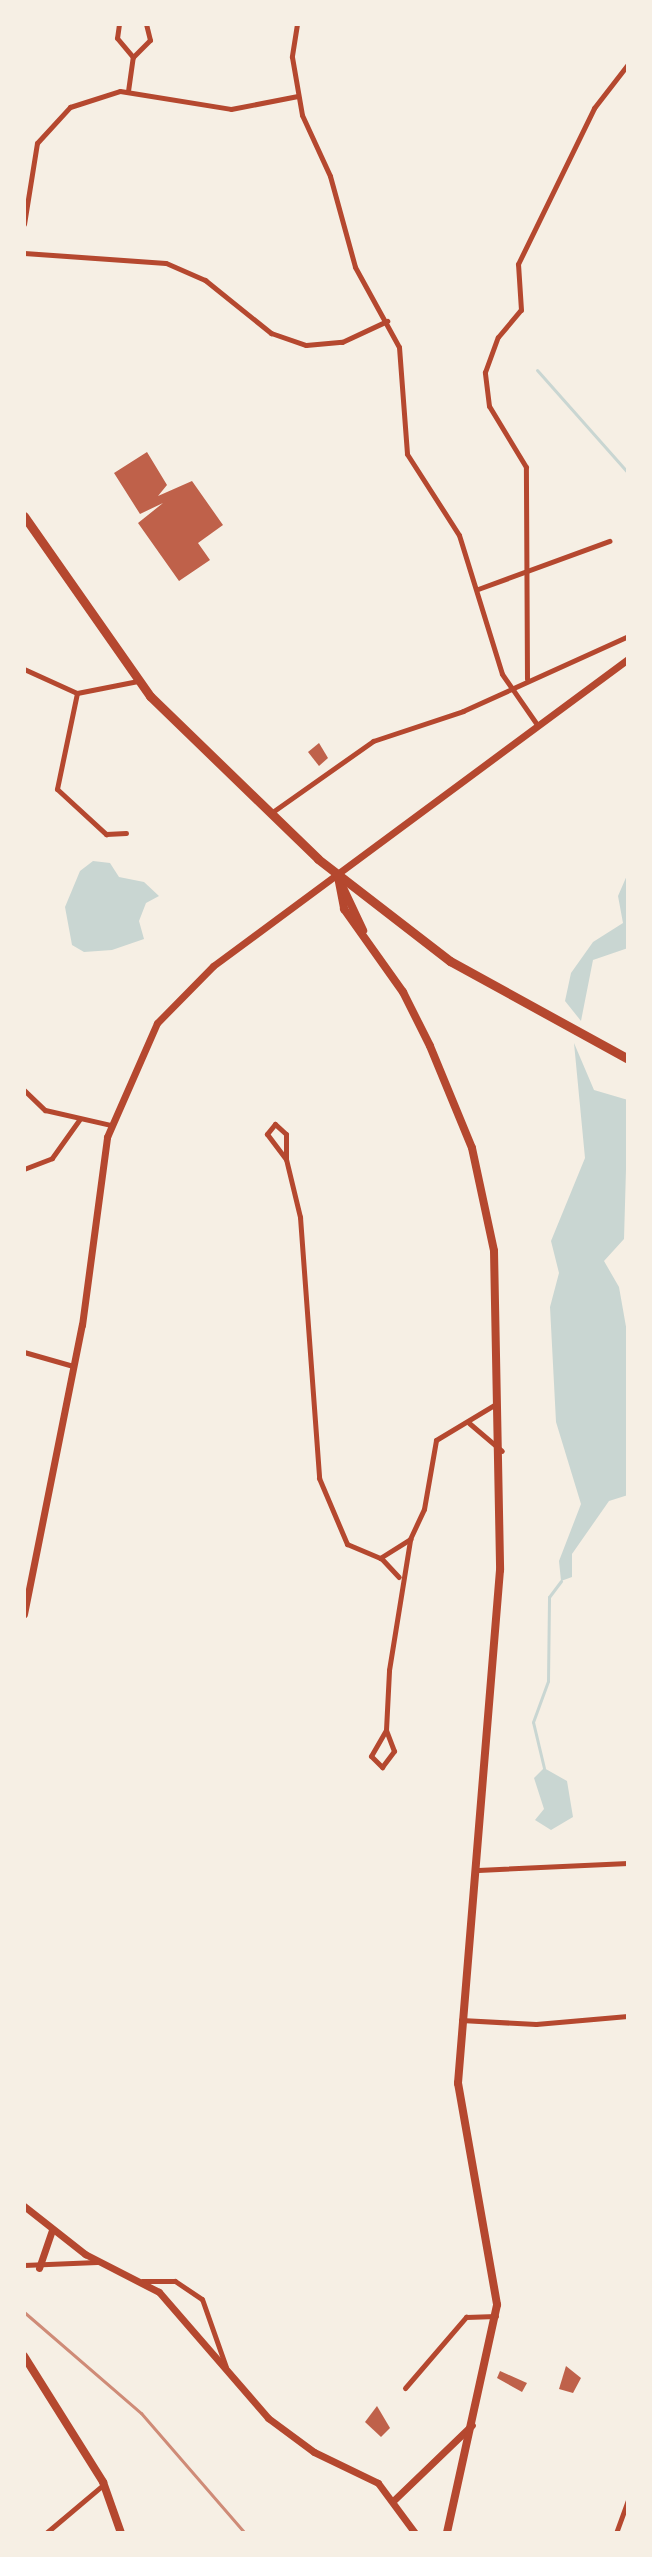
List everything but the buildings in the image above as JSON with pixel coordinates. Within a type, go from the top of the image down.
[{"type":"main road","points":[[24,516],[138,681],[270,814],[338,877],[450,961],[628,1059]]},
{"type":"main road","points":[[338,877],[344,909],[418,1018],[479,1172],[494,1251],[502,1451],[493,1701],[478,1870],[460,2020],[462,2134],[495,2278],[496,2316],[447,2533]]},
{"type":"main road","points":[[24,2356],[104,2484],[121,2533]]},
{"type":"street","points":[[119,24],[117,38],[133,57]]},
{"type":"street","points":[[128,91],[133,57],[150,40],[146,24]]},
{"type":"street","points":[[297,24],[298,96],[355,267],[387,321],[402,361],[407,454],[459,535],[510,688],[538,726]]},
{"type":"street","points":[[527,679],[523,576],[526,467],[489,406],[485,372],[498,337],[521,310],[516,276],[521,256],[594,108],[628,64]]},
{"type":"street","points":[[24,224],[46,127],[85,100],[128,91],[231,109],[298,96]]},
{"type":"street","points":[[24,253],[166,263],[205,280],[271,333],[306,345],[342,342],[387,321]]},
{"type":"street","points":[[478,589],[523,576],[609,541]]},
{"type":"street","points":[[270,814],[363,746],[510,688],[628,636]]},
{"type":"street","points":[[24,1614],[74,1366],[111,1125],[173,999],[628,659]]},
{"type":"street","points":[[24,669],[77,693],[138,681]]},
{"type":"street","points":[[77,693],[57,789],[106,834],[126,833]]},
{"type":"street","points":[[24,1090],[45,1110],[111,1125]]},
{"type":"street","points":[[24,1169],[52,1158],[79,1120]]},
{"type":"street","points":[[286,1159],[267,1134],[275,1124],[286,1134],[286,1159],[302,1237],[321,1486],[347,1544],[395,1565],[399,1581]]},
{"type":"street","points":[[24,1352],[74,1366]]},
{"type":"street","points":[[386,1730],[394,1751],[382,1767],[371,1756],[386,1730],[399,1581],[436,1440],[500,1401]]},
{"type":"street","points":[[468,1423],[502,1451]]},
{"type":"street","points":[[380,1558],[410,1539]]},
{"type":"street","points":[[478,1870],[628,1863]]},
{"type":"street","points":[[460,2020],[536,2024],[628,2016]]},
{"type":"street","points":[[24,2206],[52,2230],[102,2262],[142,2281],[180,2311],[283,2431],[366,2474],[394,2500],[415,2533]]},
{"type":"street","points":[[39,2268],[52,2230]]},
{"type":"street","points":[[24,2265],[39,2268],[102,2262]]},
{"type":"street","points":[[142,2281],[175,2281],[202,2299],[227,2368]]},
{"type":"street","points":[[405,2388],[466,2317],[496,2316]]},
{"type":"street","points":[[394,2500],[472,2425]]},
{"type":"street","points":[[46,2533],[104,2484]]},
{"type":"street","points":[[616,2533],[628,2501]]},
{"type":"shaded area","points":[[93,861],[110,863],[119,877],[144,882],[159,896],[146,903],[139,921],[144,939],[112,950],[84,952],[72,945],[65,907],[80,871]]},
{"type":"shaded area","points":[[628,873],[628,948],[593,960],[581,1021],[565,1001],[571,973],[593,942],[623,923],[618,896]]},
{"type":"shaded area","points":[[574,1043],[594,1090],[628,1100],[624,1239],[604,1261],[619,1287],[628,1338],[628,1495],[609,1501],[572,1554],[572,1577],[561,1581],[559,1561],[581,1504],[556,1422],[550,1307],[559,1273],[551,1241],[585,1158]]},
{"type":"shaded area","points":[[544,1768],[567,1781],[573,1817],[551,1830],[535,1820],[544,1809],[534,1778]]},
{"type":"waterway","points":[[537,370],[628,473]]},
{"type":"waterway","points":[[544,1768],[533,1722],[548,1681],[549,1597],[561,1581]]},
{"type":"railway","points":[[24,2312],[141,2413],[245,2533]]}]
